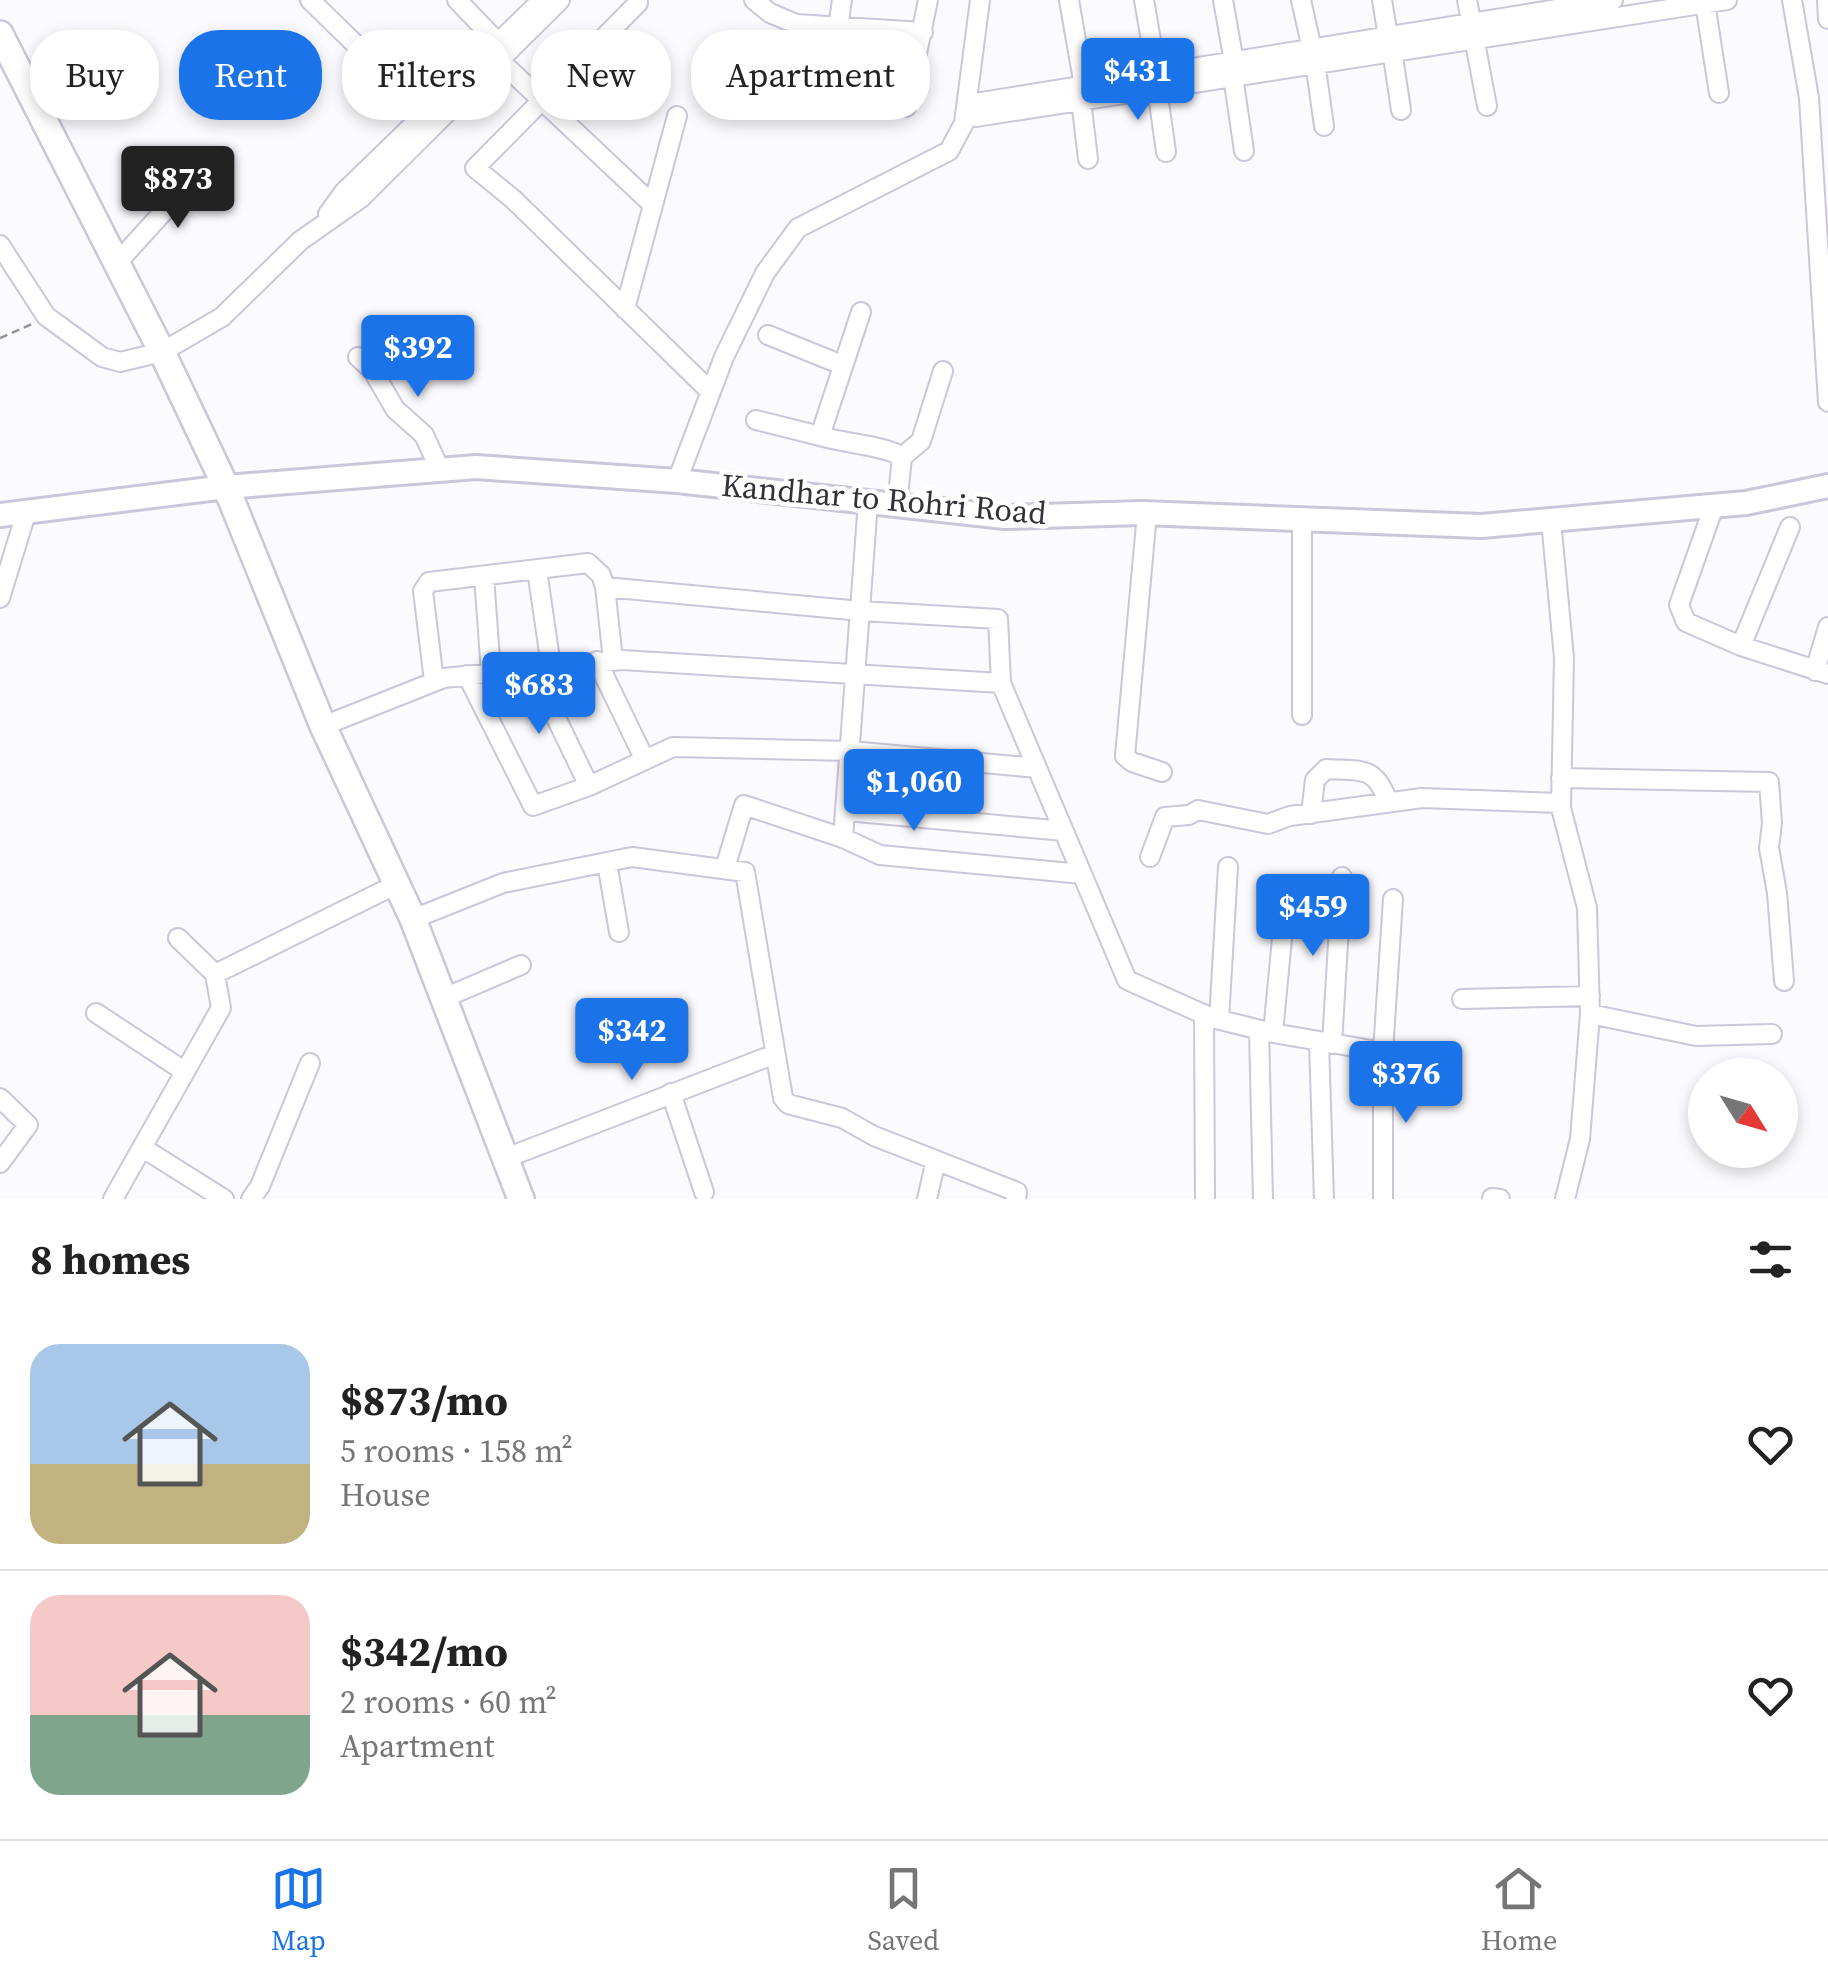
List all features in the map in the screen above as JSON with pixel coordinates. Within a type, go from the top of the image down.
[{"type":"main road","points":[[0,34],[162,352],[226,488],[323,726],[413,919],[521,1199]]},
{"type":"street","points":[[310,0],[342,31]]},
{"type":"street","points":[[457,0],[483,30]]},
{"type":"street","points":[[511,40],[542,0]]},
{"type":"street","points":[[511,44],[560,0]]},
{"type":"street","points":[[754,0],[770,13],[796,24],[895,30]]},
{"type":"street","points":[[837,30],[842,0]]},
{"type":"street","points":[[923,30],[928,0]]},
{"type":"street","points":[[677,481],[724,357],[765,273],[798,228],[949,151],[964,123],[980,0]]},
{"type":"street","points":[[1069,0],[1088,158]]},
{"type":"street","points":[[1144,0],[1166,152]]},
{"type":"street","points":[[1222,0],[1244,151]]},
{"type":"street","points":[[1300,0],[1324,126]]},
{"type":"street","points":[[1382,0],[1401,110]]},
{"type":"street","points":[[1467,0],[1487,106]]},
{"type":"street","points":[[1473,30],[1550,5],[1613,0]]},
{"type":"street","points":[[1082,93],[975,103],[976,116],[1082,93],[1473,30],[1727,0]]},
{"type":"street","points":[[1792,0],[1809,98],[1828,402]]},
{"type":"street","points":[[1826,0],[1828,19]]},
{"type":"street","points":[[612,30],[638,3]]},
{"type":"street","points":[[1704,3],[1719,93]]},
{"type":"street","points":[[511,63],[531,88]]},
{"type":"street","points":[[531,112],[476,168],[514,200],[711,392]]},
{"type":"street","points":[[625,309],[677,116]]},
{"type":"street","points":[[0,245],[46,316],[102,357],[120,362],[162,352],[222,317],[319,227],[361,198],[429,120]]},
{"type":"street","points":[[562,120],[652,204]]},
{"type":"street","points":[[118,264],[204,167]]},
{"type":"street","points":[[820,436],[861,312]]},
{"type":"street","points":[[768,334],[842,365]]},
{"type":"street","points":[[358,356],[373,371],[395,410],[424,435],[440,470]]},
{"type":"street","points":[[896,504],[902,456],[922,441],[943,372]]},
{"type":"street","points":[[756,420],[866,448],[890,448],[902,456]]},
{"type":"street","name":"Kandhar to Rohri Road","points":[[0,515],[226,488],[476,467],[677,481],[1006,516],[1146,513],[1482,526],[1746,503],[1828,486]]},
{"type":"street","points":[[843,838],[868,502]]},
{"type":"street","points":[[1714,506],[1679,605],[1686,622],[1740,646],[1821,672],[1828,627]]},
{"type":"street","points":[[1,595],[27,510]]},
{"type":"street","points":[[1146,513],[1125,756],[1162,772]]},
{"type":"street","points":[[1302,519],[1302,715]]},
{"type":"street","points":[[1551,520],[1564,658],[1561,802],[1587,908],[1590,1005],[1580,1138],[1565,1199]]},
{"type":"street","points":[[1740,646],[1790,527]]},
{"type":"street","points":[[434,681],[423,592],[429,582],[588,563],[602,575],[605,586],[605,661],[644,758]]},
{"type":"street","points":[[537,570],[542,667],[589,786]]},
{"type":"street","points":[[484,576],[490,672]]},
{"type":"street","points":[[605,586],[861,612],[998,619],[1001,683],[1127,980],[1211,1017],[1383,1052]]},
{"type":"street","points":[[323,726],[434,681],[605,661],[1001,683]]},
{"type":"street","points":[[467,675],[533,806],[673,748],[851,751],[1037,768]]},
{"type":"street","points":[[1311,814],[1315,780],[1326,770],[1373,774],[1388,802]]},
{"type":"street","points":[[1561,778],[1769,782],[1769,848],[1784,981]]},
{"type":"street","points":[[1150,857],[1161,824],[1172,814],[1198,810],[1268,824],[1290,816],[1422,798],[1561,802]]},
{"type":"street","points":[[725,868],[744,805],[843,838],[880,855],[1082,874]]},
{"type":"street","points":[[846,811],[1064,830]]},
{"type":"street","points":[[413,919],[504,883],[632,858],[745,872],[783,1098],[788,1104],[852,1122],[874,1136],[1017,1192],[1016,1199]]},
{"type":"street","points":[[607,863],[618,932]]},
{"type":"street","points":[[1205,1199],[1211,1017],[1228,867]]},
{"type":"street","points":[[1324,1199],[1325,1043],[1342,878]]},
{"type":"street","points":[[215,974],[397,884]]},
{"type":"street","points":[[1263,1199],[1266,1031],[1287,886]]},
{"type":"street","points":[[1382,1199],[1383,1052],[1393,898]]},
{"type":"street","points":[[113,1199],[222,1008],[215,974],[178,938]]},
{"type":"street","points":[[444,998],[521,965]]},
{"type":"street","points":[[1462,1000],[1590,1005],[1696,1036],[1772,1034]]},
{"type":"street","points":[[96,1013],[184,1071]]},
{"type":"street","points":[[506,1158],[775,1054]]},
{"type":"street","points":[[251,1199],[260,1186],[310,1062]]},
{"type":"street","points":[[672,1093],[704,1192]]},
{"type":"street","points":[[0,1098],[28,1124],[0,1163]]},
{"type":"street","points":[[143,1148],[224,1199]]},
{"type":"street","points":[[927,1199],[936,1160]]},
{"type":"path","points":[[0,338],[46,316]]}]
